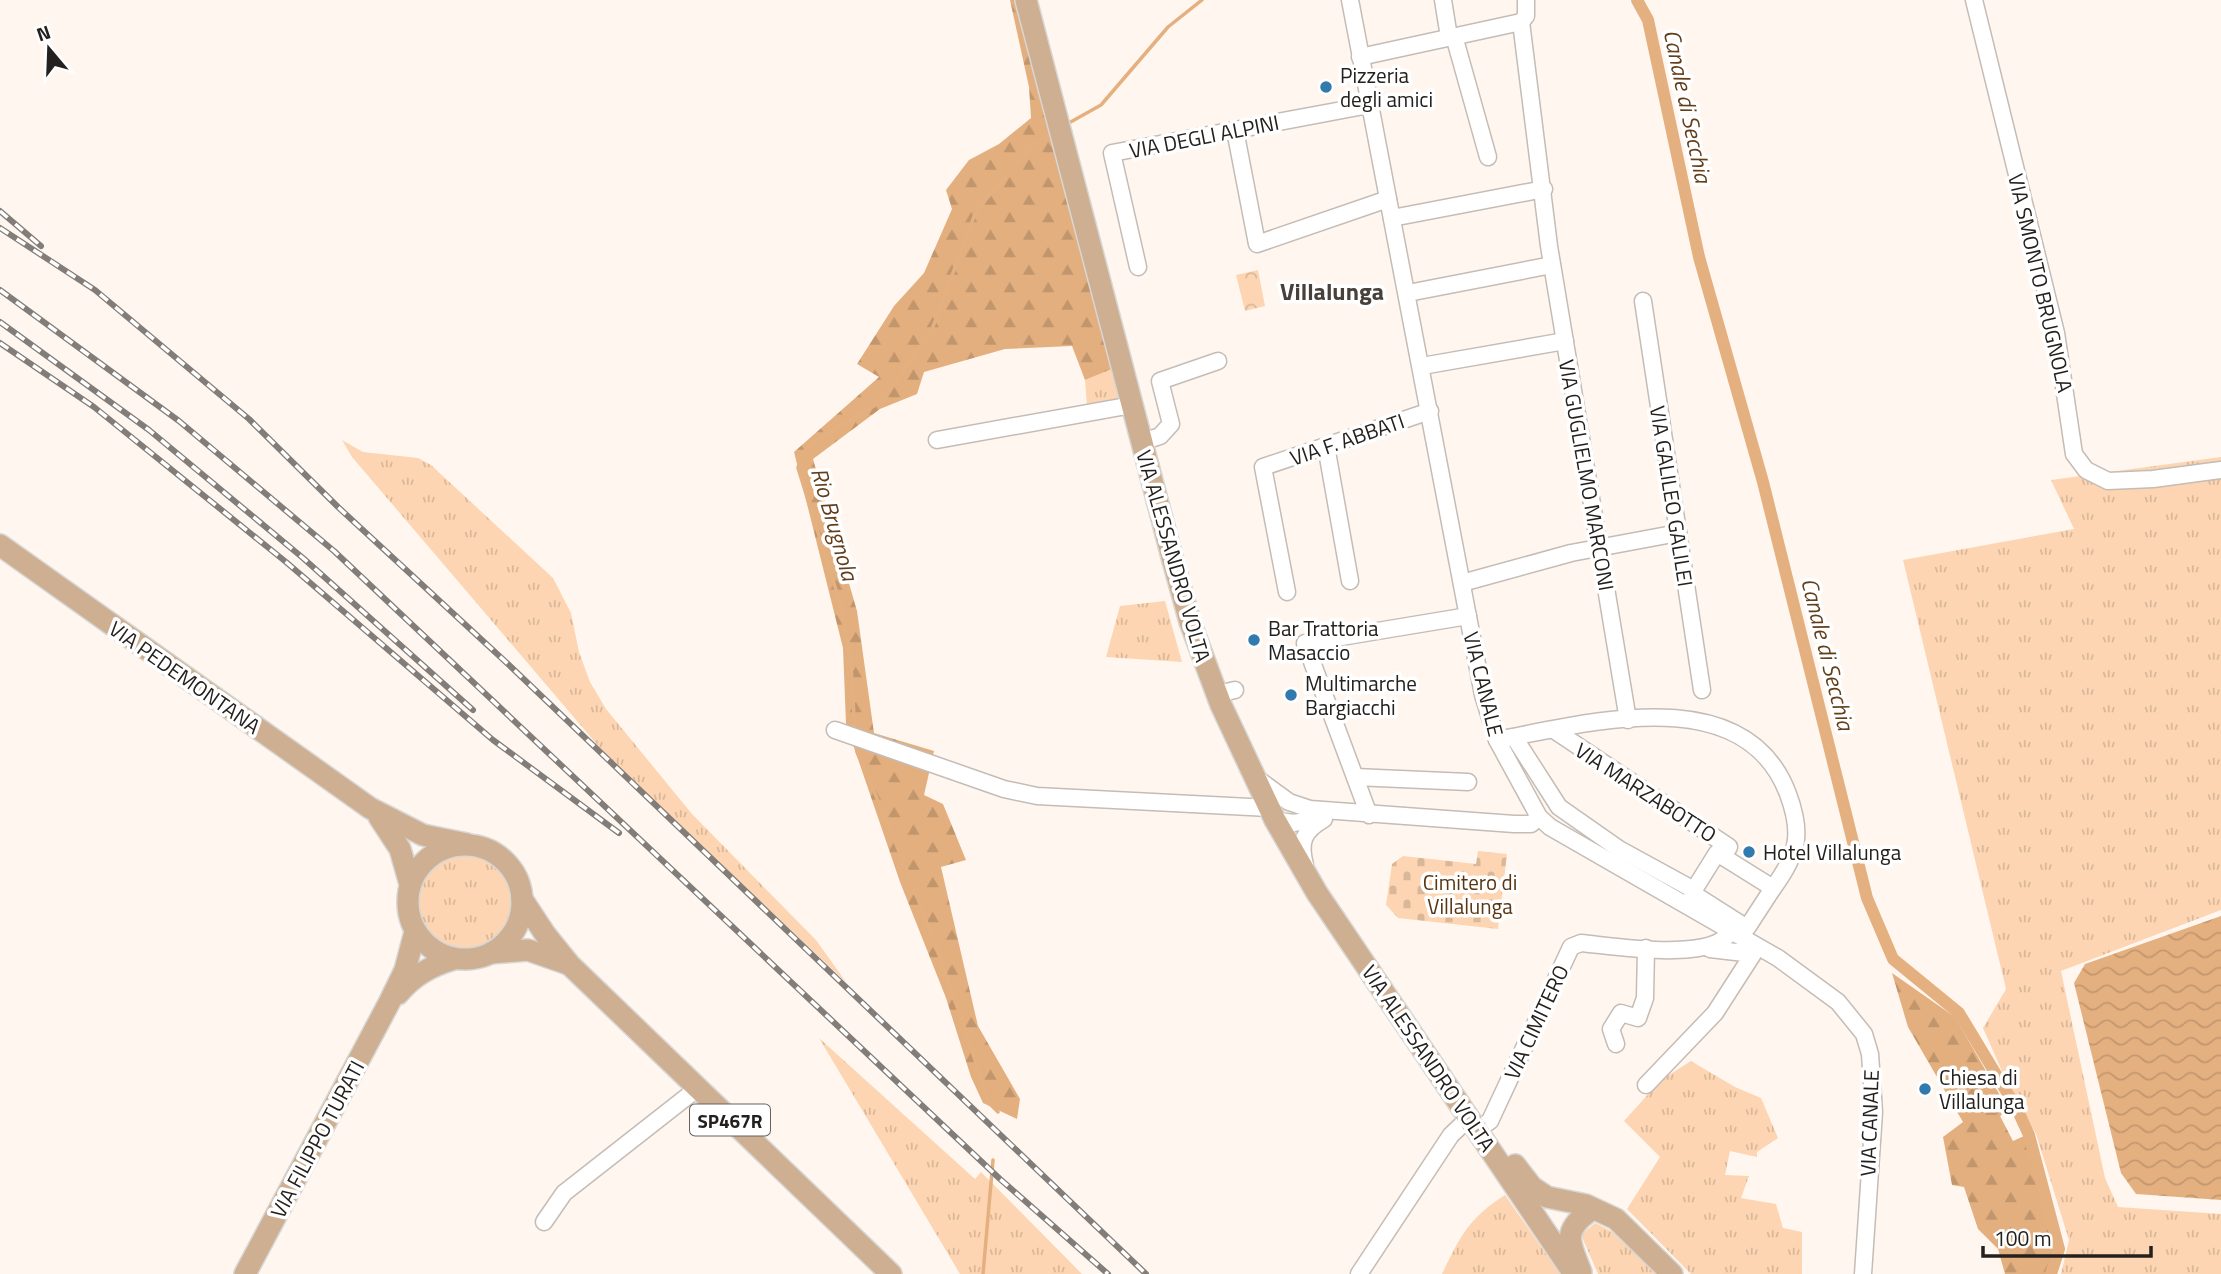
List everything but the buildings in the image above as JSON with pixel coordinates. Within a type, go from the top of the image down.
[{"type":"main road","name":"VIA ALESSANDRO VOLTA","points":[[1026,0],[1190,622],[1226,692],[1251,772],[1317,893],[1574,1274]]},
{"type":"main road","name":"VIA PEDEMONTANA","points":[[0,545],[370,808]]},
{"type":"main road","points":[[370,808],[423,835],[467,844]]},
{"type":"main road","points":[[370,808],[383,821],[400,849],[410,884]]},
{"type":"main road","points":[[410,884],[418,867],[432,855],[449,847],[467,844]]},
{"type":"main road","name":"SP467R","points":[[467,844],[494,852],[505,861],[517,879],[522,899],[570,965],[891,1274]]},
{"type":"main road","name":"SP467R","points":[[389,1003],[405,970],[415,932],[407,909],[410,884]]},
{"type":"main road","points":[[491,953],[515,931],[522,899]]},
{"type":"main road","points":[[415,932],[432,949],[454,959]]},
{"type":"main road","name":"SP467R","points":[[389,1003],[412,978],[436,964],[454,959],[473,959],[491,953],[527,950],[570,965]]},
{"type":"main road","name":"VIA FILIPPO TURATI","points":[[246,1274],[389,1003]]},
{"type":"main road","points":[[1473,1124],[1508,1157],[1532,1187],[1547,1197],[1589,1210],[1625,1226],[1672,1274]]},
{"type":"main road","points":[[1539,1223],[1589,1210]]},
{"type":"main road","points":[[1582,1274],[1570,1237],[1571,1228],[1589,1210]]},
{"type":"street","name":"VIA CANALE","points":[[1350,0],[1483,695],[1497,740],[1539,817],[1614,866],[1697,900]]},
{"type":"street","points":[[1443,0],[1451,36],[1488,157]]},
{"type":"street","points":[[1360,57],[1521,22],[1526,16],[1526,0]]},
{"type":"street","name":"VIA SMONTO BRUGNOLA","points":[[1974,0],[2056,333],[2074,454],[2086,470],[2108,481],[2153,479],[2221,470]]},
{"type":"street","name":"VIA GUGLIELMO MARCONI","points":[[1521,22],[1552,265],[1628,720]]},
{"type":"street","name":"VIA DEGLI ALPINI","points":[[1138,267],[1112,153],[1369,105]]},
{"type":"street","points":[[1235,130],[1257,244],[1388,200]]},
{"type":"street","points":[[1392,218],[1544,189]]},
{"type":"street","points":[[1408,293],[1552,265]]},
{"type":"street","name":"VIA GALILEO GALILEI","points":[[1643,301],[1702,690]]},
{"type":"street","points":[[1422,366],[1564,341]]},
{"type":"street","points":[[1142,442],[1160,436],[1171,424],[1160,381],[1218,361]]},
{"type":"street","points":[[937,440],[1132,405]]},
{"type":"street","name":"VIA F. ABBATI","points":[[1287,592],[1264,467],[1430,411]]},
{"type":"street","points":[[1325,446],[1349,581]]},
{"type":"street","points":[[1462,583],[1600,548],[1678,533]]},
{"type":"street","points":[[1369,815],[1305,643],[1468,616]]},
{"type":"street","points":[[1497,740],[1628,720],[1671,718],[1720,726],[1746,739],[1768,757],[1782,778],[1793,806],[1799,836],[1789,866],[1740,932],[1708,947]]},
{"type":"street","name":"VIA MARZABOTTO","points":[[1554,730],[1729,847],[1723,857]]},
{"type":"street","points":[[850,734],[1004,789],[1037,796],[1272,814],[1310,809]]},
{"type":"street","name":"VIA CANALE","points":[[1514,737],[1559,807],[1811,980],[1838,1002],[1864,1034],[1874,1073],[1874,1092],[1863,1274]]},
{"type":"street","points":[[1251,772],[1289,802],[1331,816]]},
{"type":"street","points":[[1355,777],[1468,782]]},
{"type":"street","points":[[1272,814],[1293,822],[1331,816],[1369,815],[1531,824],[1539,817]]},
{"type":"street","points":[[1317,893],[1304,864],[1301,845],[1305,833],[1331,816]]},
{"type":"street","points":[[1697,900],[1717,853],[1773,888]]},
{"type":"street","name":"VIA CIMITERO","points":[[1473,1124],[1490,1121],[1571,947],[1581,943],[1646,948],[1708,947],[1712,951],[1736,950],[1753,954],[1715,1013],[1646,1086]]},
{"type":"street","points":[[1616,1044],[1611,1029],[1621,1013],[1638,1018],[1645,998],[1646,948]]},
{"type":"street","points":[[544,1222],[564,1193],[698,1088]]},
{"type":"street","points":[[1359,1274],[1451,1135],[1473,1124]]},
{"type":"green space","points":[[1010,0],[1014,0],[1075,219],[1112,369],[1085,380],[1072,346],[1005,349],[924,372],[917,394],[880,409],[813,459],[857,611],[874,733],[934,751],[924,795],[943,804],[966,860],[941,867],[978,1026],[1020,1099],[1017,1119],[983,1103],[971,1077],[946,998],[900,882],[846,724],[843,648],[794,452],[879,377],[857,364],[894,306],[924,273],[952,209],[946,190],[969,160],[999,144],[1031,118],[1029,87]]},
{"type":"green space","points":[[1258,270],[1265,306],[1245,311],[1236,275]]},
{"type":"green space","points":[[1112,369],[1120,399],[1087,406],[1085,380]]},
{"type":"green space","points":[[342,440],[363,452],[418,458],[431,465],[553,578],[571,613],[579,652],[590,682],[606,709],[692,814],[816,940],[846,982],[612,762],[352,457]]},
{"type":"green space","points":[[2221,457],[2221,910],[2061,971],[2105,1178],[2118,1207],[2221,1214],[2221,1274],[2061,1274],[2069,1240],[2036,1134],[2005,1078],[1983,1028],[2006,989],[1903,560],[2074,529],[2051,480]]},
{"type":"green space","points":[[1165,601],[1182,662],[1106,657],[1120,606]]},
{"type":"green space","name":"Cimitero di Villalunga","points":[[1478,851],[1507,854],[1498,929],[1398,918],[1386,905],[1392,864],[1403,856],[1476,864]]},
{"type":"green space","points":[[464,855],[482,859],[498,869],[508,885],[512,903],[508,921],[498,937],[482,947],[464,951],[446,947],[430,937],[420,921],[416,903],[420,885],[430,869],[446,859]]},
{"type":"green space","points":[[1892,973],[1955,1017],[2009,1111],[2000,1116],[2013,1141],[2024,1136],[2055,1250],[2048,1274],[2005,1274],[1998,1249],[1978,1229],[1964,1187],[1952,1185],[1943,1137],[1963,1122],[1908,1027]]},
{"type":"green space","points":[[819,1038],[975,1179],[981,1172],[1082,1274],[960,1274]]},
{"type":"green space","points":[[1691,1061],[1735,1087],[1761,1098],[1778,1138],[1757,1152],[1757,1157],[1730,1151],[1725,1175],[1749,1176],[1741,1198],[1776,1204],[1783,1228],[1802,1232],[1802,1274],[1691,1274],[1627,1209],[1660,1157],[1624,1121],[1661,1080]]},
{"type":"green space","points":[[1505,1195],[1560,1274],[1442,1274],[1454,1249],[1474,1220]]},
{"type":"green space","points":[[1595,1223],[1611,1231],[1657,1274],[1598,1274],[1581,1235]]},
{"type":"water","points":[[2221,916],[2221,1200],[2136,1194],[2121,1173],[2074,983],[2085,964]]},
{"type":"waterway","name":"Rio Brugnola","points":[[1067,124],[1101,105],[1168,27],[1202,0]]},
{"type":"waterway","name":"Canale di Secchia","points":[[1637,0],[1648,20],[1699,257],[1763,482],[1867,898],[1893,959],[1959,1013],[2017,1109],[2029,1135],[2059,1249],[2051,1274]]},
{"type":"waterway","name":"Rio Brugnola","points":[[855,733],[851,666],[841,606],[798,468],[801,455],[814,442],[882,401],[931,332],[976,211],[1033,144],[1054,132]]},
{"type":"waterway","name":"Rio Brugnola","points":[[856,744],[928,925],[988,1102],[998,1112]]},
{"type":"waterway","name":"Rio Brugnola","points":[[983,1274],[993,1160]]},
{"type":"railway","points":[[0,211],[41,246]]},
{"type":"railway","points":[[0,228],[95,290],[249,419],[338,507],[508,664],[1146,1274]]},
{"type":"railway","points":[[0,290],[179,421],[334,551],[1000,1179],[1108,1274]]},
{"type":"railway","points":[[0,322],[149,430],[303,558],[473,710]]},
{"type":"railway","points":[[0,343],[94,407],[286,562],[493,740],[619,833]]},
{"type":"place","name":"Pizzeria degli amici","points":[[1326,87]]},
{"type":"place","name":"Bar Trattoria Masaccio","points":[[1254,640]]},
{"type":"place","name":"Multimarche Bargiacchi","points":[[1291,695]]},
{"type":"place","name":"Hotel Villalunga","points":[[1749,852]]},
{"type":"place","name":"Chiesa di Villalunga","points":[[1925,1089]]},
{"type":"district","name":"Villalunga","points":[[1332,291]]}]
